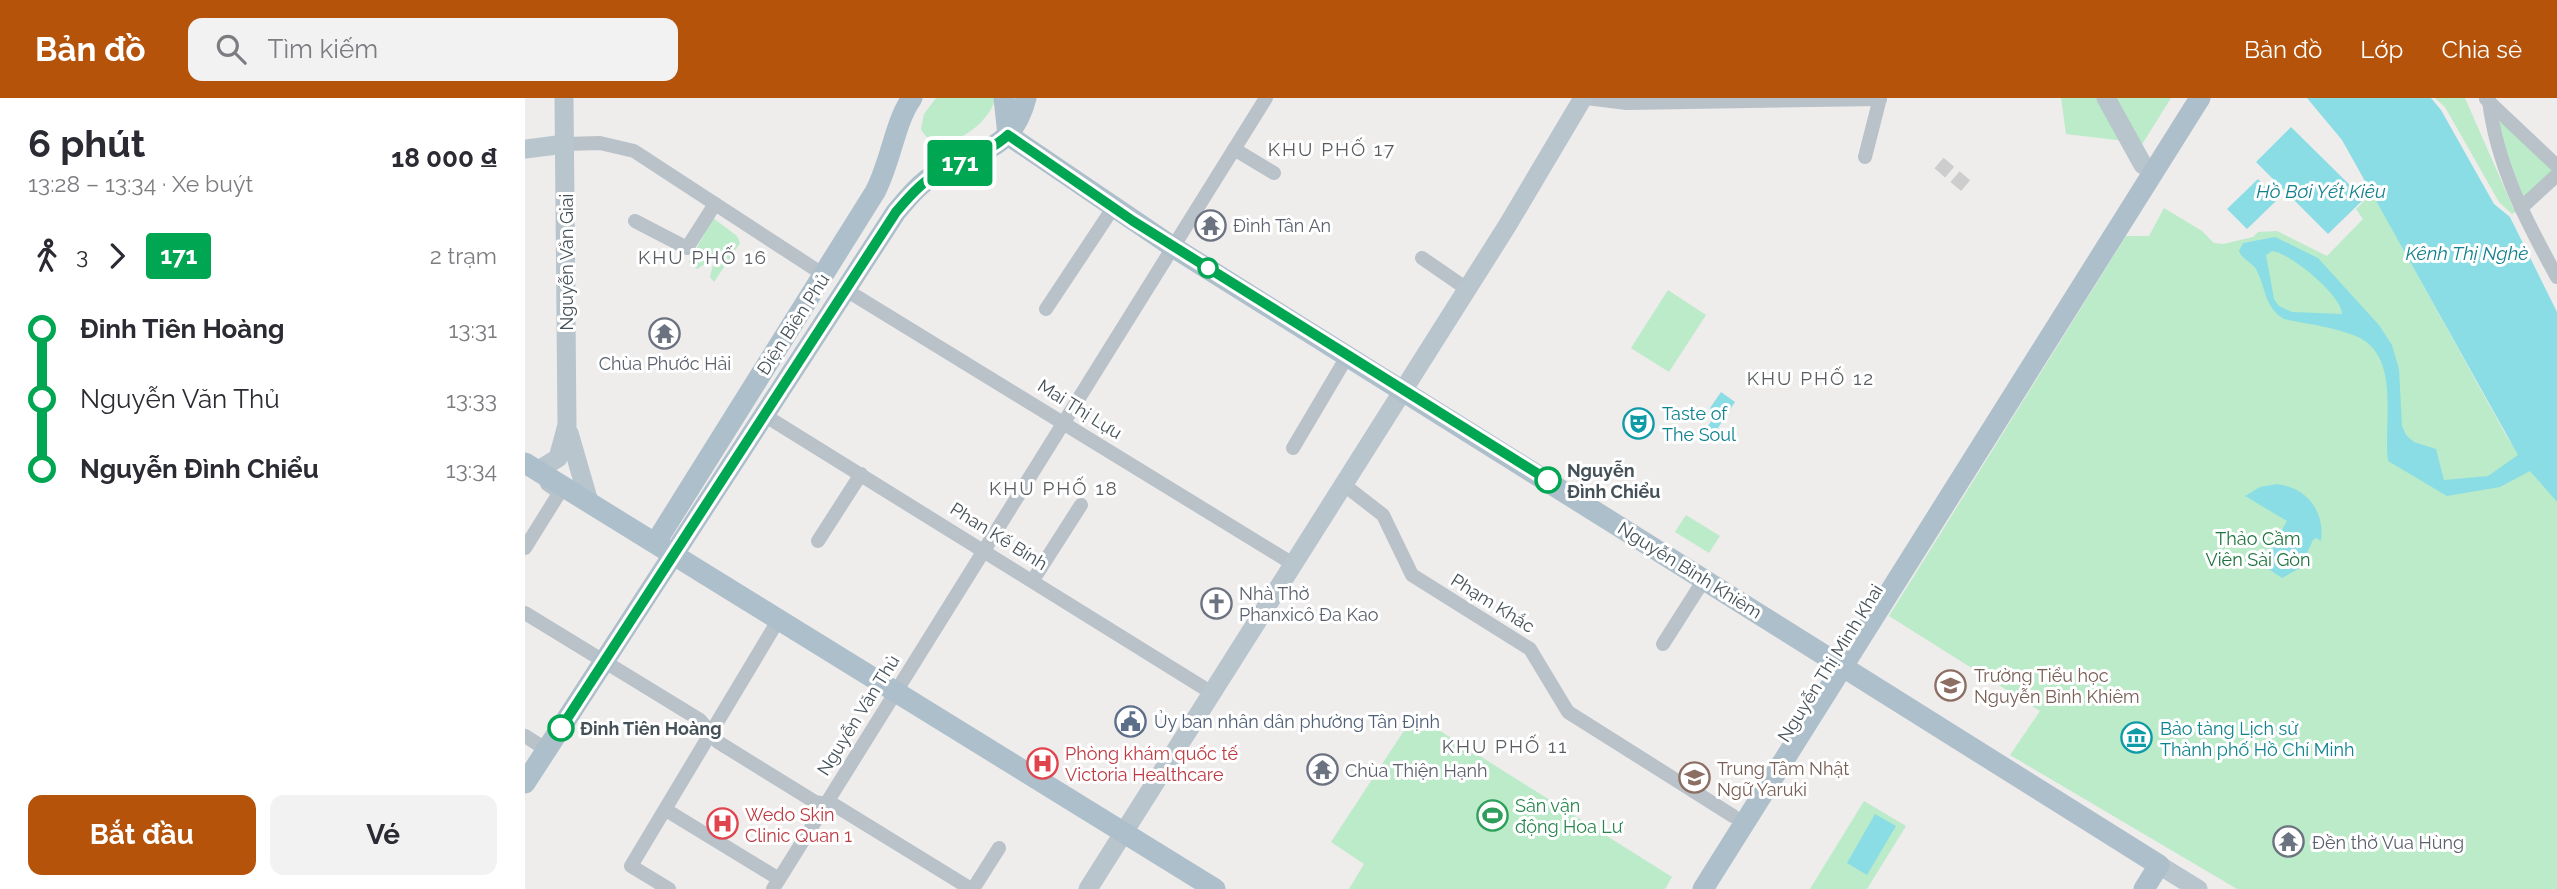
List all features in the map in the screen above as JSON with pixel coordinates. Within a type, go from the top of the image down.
[{"type":"main road","name":"Ðiện Biên Phủ","points":[[656,542],[882,180],[902,114],[912,98]]},
{"type":"main road","points":[[1004,98],[1008,135]]},
{"type":"main road","points":[[1008,135],[1020,117],[1025,98]]},
{"type":"main road","points":[[2166,140],[2185,98]]},
{"type":"main road","points":[[2166,140],[2200,98]]},
{"type":"main road","name":"Ðiện Biên Phủ","points":[[525,783],[896,212],[915,190],[934,175],[987,152],[1008,135]]},
{"type":"main road","name":"Nguyễn Bỉnh Khiêm","points":[[1008,135],[1173,247],[2159,865]]},
{"type":"main road","name":"Nguyễn Thị Minh Khai","points":[[1977,440],[2143,165],[2166,140]]},
{"type":"main road","name":"Nguyễn Thị Minh Khai","points":[[1698,885],[2166,140]]},
{"type":"main road","points":[[531,467],[1215,889]]},
{"type":"main road","points":[[677,507],[685,517],[697,519]]},
{"type":"main road","points":[[2144,889],[2159,865]]},
{"type":"street","name":"Nguyễn Văn Giai","points":[[564,98],[567,425],[589,502]]},
{"type":"street","name":"Nguyễn Văn Thủ","points":[[776,884],[1266,98]]},
{"type":"street","points":[[1088,889],[1585,98],[1627,103],[1681,100],[1880,99],[1878,117],[1869,136],[1865,157]]},
{"type":"street","points":[[2106,98],[2143,165]]},
{"type":"street","points":[[2487,100],[2557,166]]},
{"type":"street","points":[[2487,100],[2497,151],[2521,208],[2557,277]]},
{"type":"street","points":[[525,149],[600,143],[634,151],[824,275]]},
{"type":"street","points":[[1234,149],[1274,173]]},
{"type":"street","points":[[2521,208],[2557,175]]},
{"type":"street","points":[[635,221],[687,248],[715,204]]},
{"type":"street","points":[[1046,309],[1113,208]]},
{"type":"street","points":[[1422,258],[1467,289]]},
{"type":"street","name":"Mai Thị Lựu","points":[[846,289],[1293,564]]},
{"type":"street","points":[[1293,449],[1349,355]]},
{"type":"street","name":"Phan Kế Bính","points":[[764,415],[984,549],[1212,693]]},
{"type":"street","name":"Nguyễn Văn Giai","points":[[531,467],[558,458],[567,425]]},
{"type":"street","points":[[525,548],[558,495],[531,467]]},
{"type":"street","points":[[818,541],[861,474]]},
{"type":"street","name":"Phạm Khắc","points":[[1343,484],[1383,515],[1412,575],[1530,649],[1569,712],[1739,819]]},
{"type":"street","points":[[1033,580],[1081,505]]},
{"type":"street","points":[[1663,644],[1705,578]]},
{"type":"street","points":[[525,613],[700,720],[718,742],[815,802],[836,806],[972,889],[999,848]]},
{"type":"street","points":[[670,889],[631,866],[779,619]]},
{"type":"street","points":[[525,736],[547,750]]},
{"type":"street","points":[[666,810],[776,884]]},
{"type":"street","name":"Nguyễn Bỉnh Khiêm","points":[[2159,865],[2198,889]]},
{"type":"green space","points":[[936,98],[995,98],[984,119],[974,128],[963,136],[939,142],[929,138],[921,129],[924,114]]},
{"type":"green space","points":[[2061,98],[2101,98],[2125,141],[2066,134]]},
{"type":"green space","points":[[2113,98],[2171,98],[2141,146]]},
{"type":"green space","points":[[2435,98],[2465,98],[2515,212],[2512,214],[2499,202],[2445,107]]},
{"type":"green space","points":[[2502,120],[2554,170],[2524,198],[2495,128]]},
{"type":"green space","name":"Thảo Cầm Viên Sài Gòn","points":[[2372,193],[2507,437],[2557,502],[2557,889],[2237,889],[2010,755],[2040,711],[1889,616],[2126,236],[2149,236],[2164,208],[2202,231],[2214,243],[2223,244],[2253,237],[2258,232],[2277,231],[2327,256],[2363,219],[2356,209]]},
{"type":"green space","points":[[713,218],[737,236],[740,243],[714,282],[710,277],[715,257],[697,269],[689,262]]},
{"type":"green space","points":[[1668,290],[1706,315],[1669,372],[1631,348]]},
{"type":"green space","points":[[1686,515],[1720,536],[1709,553],[1675,532]]},
{"type":"green space","points":[[1421,719],[1672,877],[1665,889],[1349,889],[1364,864],[1331,842],[1409,723]]},
{"type":"green space","points":[[1864,801],[1906,826],[1867,889],[1810,889]]},
{"type":"water","name":"Kênh Thị Nghè","points":[[2307,98],[2431,98],[2441,110],[2494,204],[2510,217],[2557,312],[2557,502],[2530,471],[2500,487],[2447,496],[2388,461],[2385,375],[2380,359],[2371,347],[2358,337],[2340,331],[2284,319],[2269,304],[2257,271],[2239,251],[2243,243],[2275,237],[2318,258],[2379,325],[2392,345],[2399,369],[2402,426],[2406,435],[2414,442],[2436,449],[2444,480],[2488,476],[2518,455],[2342,140]],"holes":[[[2272,251],[2302,267],[2325,287],[2340,306],[2342,314],[2292,312],[2279,306],[2274,299],[2266,255]]]},
{"type":"water","name":"Hồ Bơi Yết Kiêu","points":[[2291,127],[2364,199],[2328,234],[2256,162]]},
{"type":"water","points":[[2258,179],[2277,200],[2247,229],[2227,209]]},
{"type":"water","points":[[1721,392],[1735,402],[1714,434],[1706,429],[1714,417],[1710,408]]},
{"type":"water","points":[[2277,484],[2297,490],[2312,503],[2320,520],[2321,530],[2321,541],[2316,538],[2313,540],[2300,568],[2282,578],[2267,568],[2276,540],[2287,521],[2245,496],[2260,487]]},
{"type":"water","points":[[1875,814],[1896,826],[1867,875],[1847,863]]},
{"type":"tunnel","points":[[1939,163],[1966,186]]},
{"type":"bus line","name":"171","points":[[561,728],[896,212],[915,190],[934,175],[987,152],[1008,135],[1039,159],[1133,221],[1548,480]]},
{"type":"place","name":"Đình Tân An","points":[[1210,225]]},
{"type":"place","name":"Chùa Phước Hải","points":[[665,333]]},
{"type":"place","name":"Taste of The Soul","points":[[1639,423]]},
{"type":"place","name":"Nguyễn Đình Chiểu","points":[[1548,480]]},
{"type":"place","name":"Nhà Thờ Phanxicô Đa Kao","points":[[1216,603]]},
{"type":"place","name":"Trường Tiểu học Nguyễn Bỉnh Khiêm","points":[[1951,685]]},
{"type":"place","name":"Ủy ban nhân dân phường Tân Định","points":[[1131,721]]},
{"type":"place","name":"Đinh Tiên Hoàng","points":[[561,728]]},
{"type":"place","name":"Bảo tàng Lịch sử Thành phố Hồ Chí Minh","points":[[2137,738]]},
{"type":"place","name":"Phòng khám quốc tế Victoria Healthcare","points":[[1042,763]]},
{"type":"place","name":"Chùa Thiện Hạnh","points":[[1322,770]]},
{"type":"place","name":"Trung Tâm Nhật Ngữ Yaruki","points":[[1694,778]]},
{"type":"place","name":"Sân vận động Hoa Lư","points":[[1492,815]]},
{"type":"place","name":"Wedo Skin Clinic Quan 1","points":[[722,824]]},
{"type":"place","name":"Đền thờ Vua Hùng","points":[[2289,842]]},
{"type":"district","name":"KHU PHỐ 17","points":[[1332,149]]},
{"type":"district","name":"KHU PHỐ 16","points":[[703,257]]},
{"type":"district","name":"KHU PHỐ 12","points":[[1811,378]]},
{"type":"district","name":"KHU PHỐ 18","points":[[1054,488]]},
{"type":"district","name":"KHU PHỐ 11","points":[[1505,746]]}]
